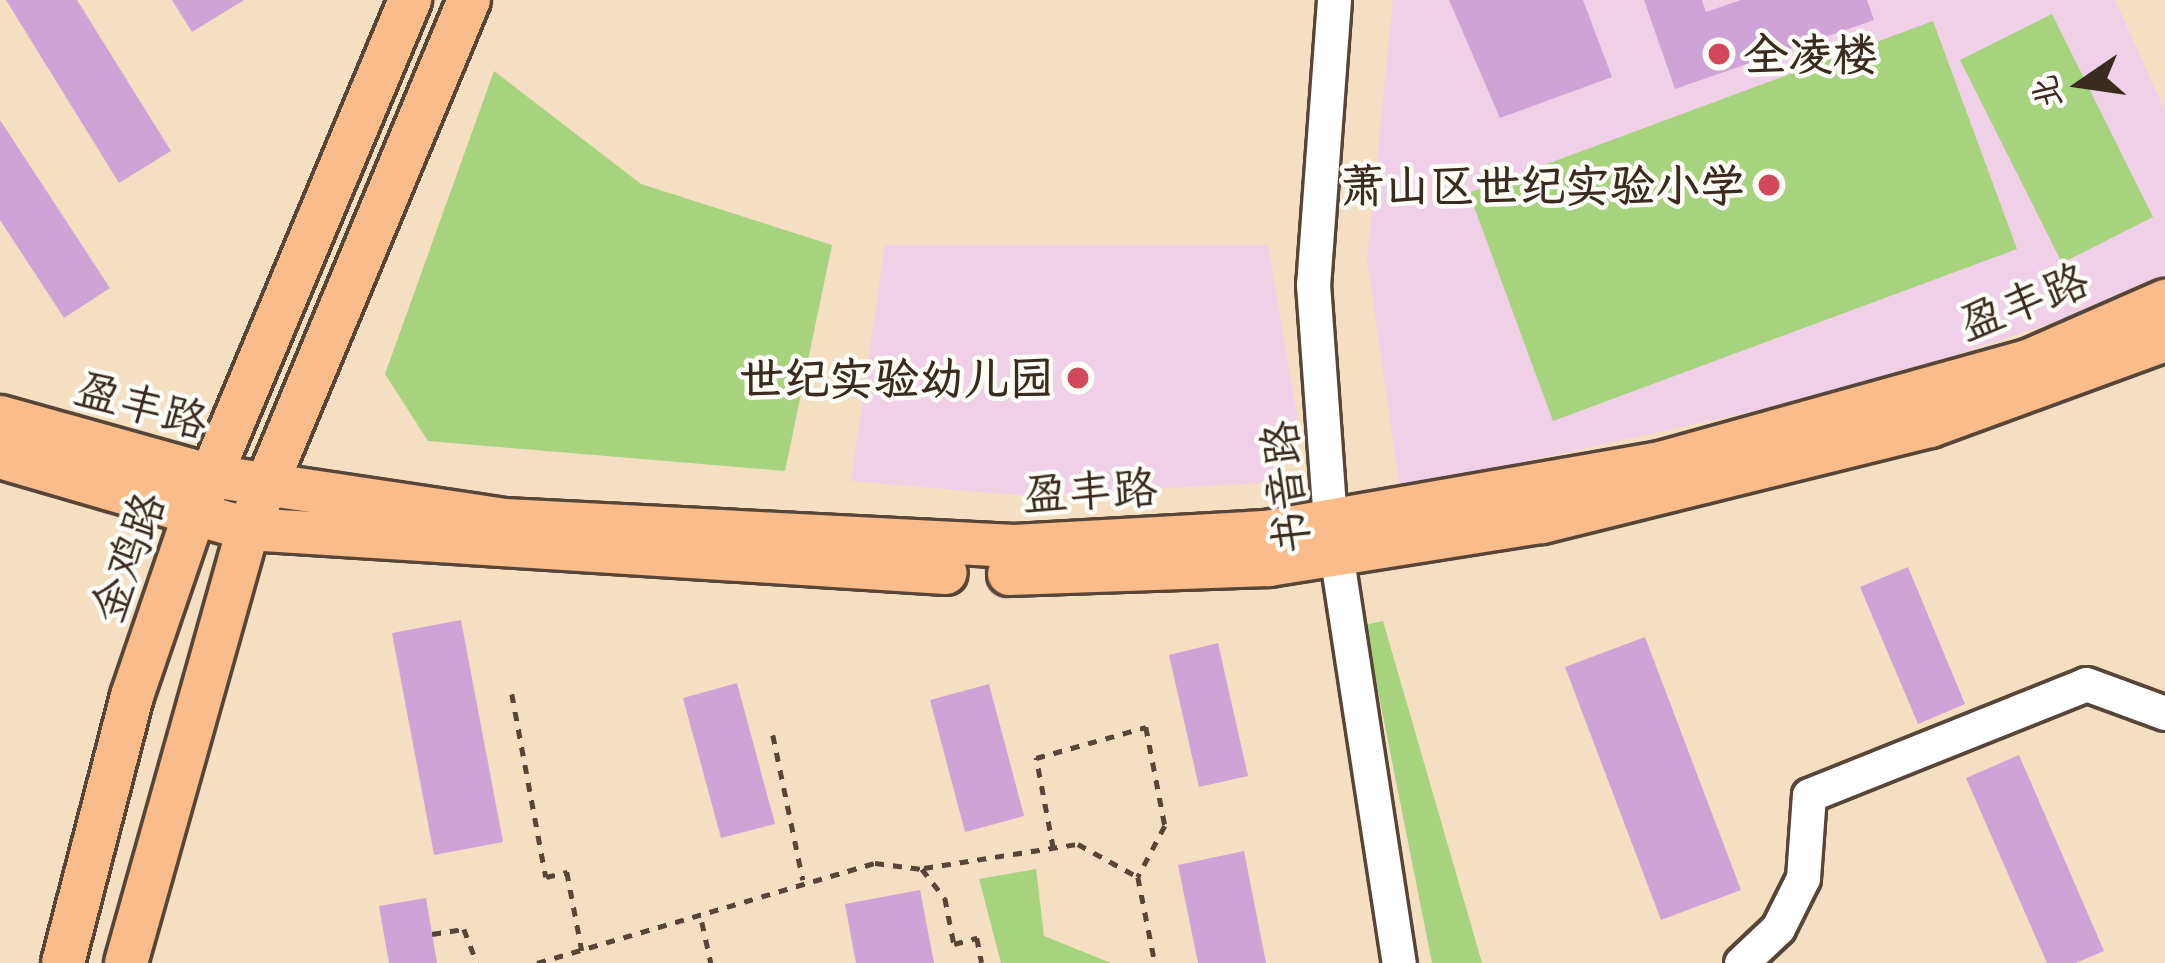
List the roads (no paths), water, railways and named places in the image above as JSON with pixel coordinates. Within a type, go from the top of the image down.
[{"type":"main road","name":"金鸡路","points":[[63,963],[132,696],[193,521],[410,0]]},
{"type":"main road","points":[[126,963],[248,530],[469,0]]},
{"type":"main road","name":"盈丰路","points":[[0,417],[211,476],[505,520],[802,539],[1014,546],[1334,540],[1770,434],[2027,361],[2165,301]]},
{"type":"main road","name":"盈丰路","points":[[0,457],[193,521],[248,530],[757,568],[1020,574],[1334,540],[1692,489],[1930,426],[2165,340]]},
{"type":"street","name":"书音路","points":[[1334,0],[1313,284],[1334,540],[1399,963]]},
{"type":"street","points":[[1741,963],[1778,928],[1803,878],[1809,795],[2086,684],[2165,713]]},
{"type":"place","name":"全凌楼","points":[[1719,54]]},
{"type":"place","name":"萧山区世纪实验小学","points":[[1769,185]]},
{"type":"place","name":"世纪实验幼儿园","points":[[1078,378]]}]
